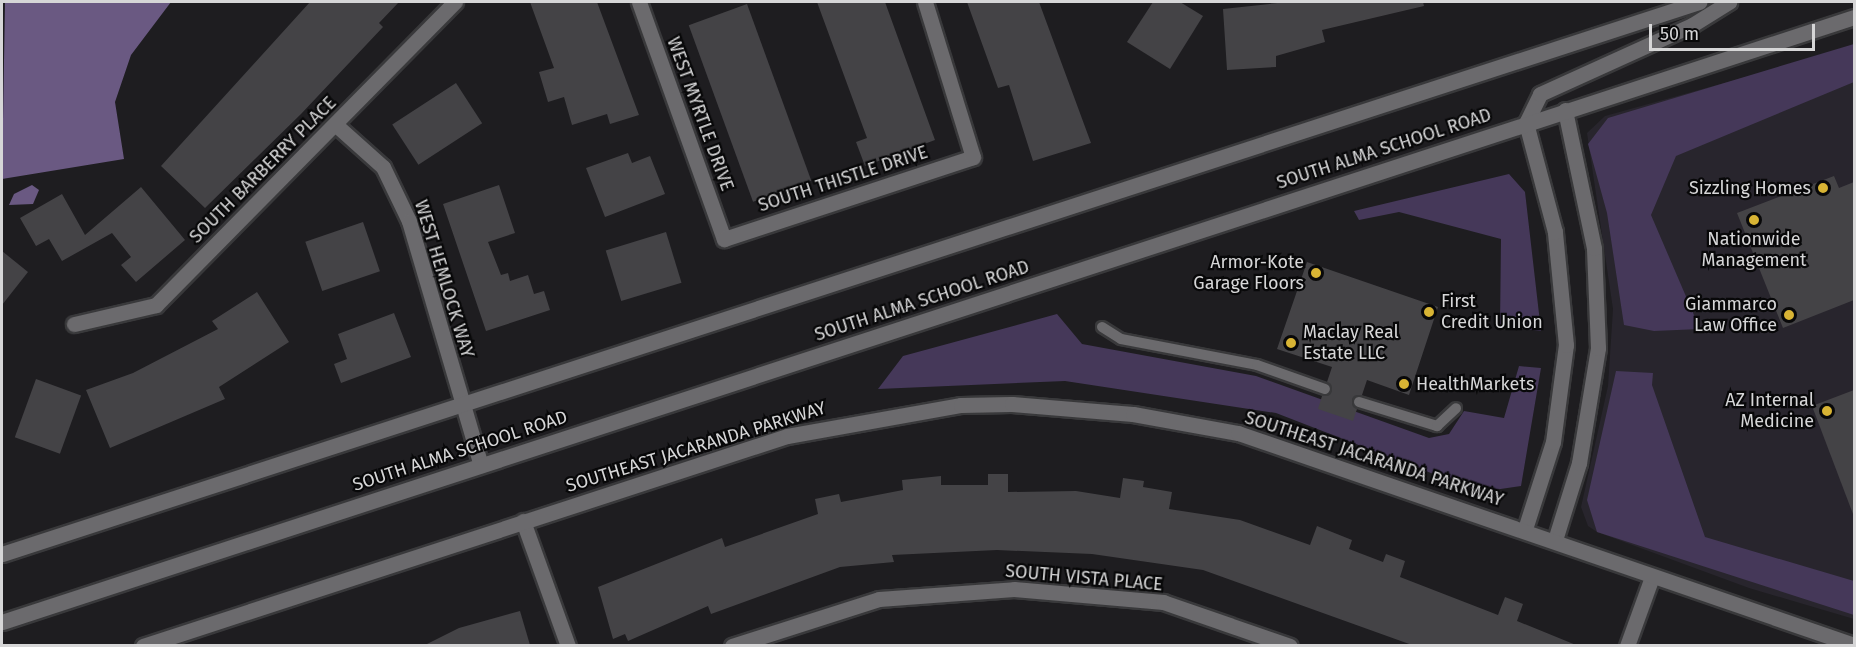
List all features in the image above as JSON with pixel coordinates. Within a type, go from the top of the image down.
[{"type":"street","name":"SOUTH BARBERRY PLACE","points":[[74,324],[156,305],[455,2]]},
{"type":"street","name":"WEST MYRTLE DRIVE","points":[[639,2],[724,239]]},
{"type":"street","name":"SOUTH THISTLE DRIVE","points":[[724,239],[973,157],[925,2]]},
{"type":"street","points":[[2,554],[461,402],[1699,2]]},
{"type":"street","points":[[1524,529],[1553,442],[1566,345],[1555,232],[1526,123],[1540,94],[1692,25],[1729,2]]},
{"type":"street","name":"SOUTH ALMA SCHOOL ROAD","points":[[2,622],[1854,17]]},
{"type":"street","points":[[1555,540],[1579,463],[1598,348],[1594,248],[1565,110]]},
{"type":"street","name":"WEST HEMLOCK WAY","points":[[336,125],[383,167],[409,221],[481,465]]},
{"type":"street","name":"SOUTHEAST JACARANDA PARKWAY","points":[[143,645],[523,521],[822,427],[961,405],[1012,404],[1132,414],[1238,434],[1524,529],[1652,577],[1854,645]]},
{"type":"street","points":[[523,521],[568,645]]},
{"type":"street","points":[[1628,645],[1652,577]]},
{"type":"street","name":"SOUTH VISTA PLACE","points":[[732,645],[879,599],[1014,589],[1163,602],[1290,645]]},
{"type":"lane","points":[[1102,327],[1121,339],[1257,365],[1325,389]]},
{"type":"lane","points":[[1359,402],[1437,426],[1456,408]]},
{"type":"shaded area","points":[[5,2],[171,2],[131,55],[115,102],[124,159],[2,179]]},
{"type":"shaded area","points":[[1854,44],[1854,82],[1676,156],[1651,215],[1700,329],[1654,331],[1624,325],[1607,213],[1588,144],[1608,118]]},
{"type":"shaded area","points":[[1854,47],[1854,619],[1749,588],[1597,532],[1588,526],[1581,507],[1608,386],[1613,309],[1587,133],[1605,116]]},
{"type":"shaded area","points":[[1509,174],[1525,192],[1541,331],[1500,326],[1501,239],[1399,212],[1359,220],[1354,211]]},
{"type":"shaded area","points":[[32,185],[39,190],[33,204],[9,205],[14,194]]},
{"type":"shaded area","points":[[1057,314],[1082,344],[1256,376],[1429,438],[1449,434],[1464,411],[1504,418],[1519,366],[1541,368],[1521,486],[1480,492],[1276,413],[1065,381],[878,389],[903,356]]},
{"type":"shaded area","points":[[1616,371],[1653,373],[1652,385],[1705,537],[1854,581],[1854,615],[1597,532],[1587,500]]},
{"type":"building","points":[[310,2],[399,2],[379,23],[383,27],[301,114],[205,208],[161,166]]},
{"type":"building","points":[[530,2],[597,2],[639,115],[610,124],[607,114],[572,125],[564,97],[548,102],[539,72],[554,68]]},
{"type":"building","points":[[817,2],[885,2],[935,140],[865,166],[856,142],[867,138]]},
{"type":"building","points":[[967,2],[1039,2],[1091,143],[1033,161],[1009,85],[998,88]]},
{"type":"building","points":[[1153,2],[1180,2],[1203,16],[1170,69],[1127,42]]},
{"type":"building","points":[[1287,2],[1423,2],[1424,6],[1322,30],[1325,42],[1276,56],[1276,67],[1227,70],[1223,9]]},
{"type":"building","points":[[747,4],[811,181],[753,202],[689,25]]},
{"type":"building","points":[[456,83],[482,123],[418,165],[392,124]]},
{"type":"building","points":[[628,153],[632,163],[650,156],[665,194],[605,217],[586,168]]},
{"type":"building","points":[[1834,176],[1839,188],[1854,182],[1854,300],[1783,328],[1737,213]]},
{"type":"building","points":[[499,185],[515,233],[488,242],[501,275],[508,273],[510,281],[528,275],[534,294],[544,291],[550,310],[486,331],[443,204]]},
{"type":"building","points":[[141,187],[185,240],[136,282],[121,265],[131,257],[112,233],[62,261],[49,239],[36,246],[20,218],[62,194],[85,235]]},
{"type":"building","points":[[363,222],[380,271],[322,291],[305,242]]},
{"type":"building","points":[[666,232],[681,283],[621,301],[606,250]]},
{"type":"building","points":[[2,251],[28,272],[2,305]]},
{"type":"building","points":[[1307,262],[1438,307],[1409,395],[1367,380],[1362,395],[1352,399],[1357,409],[1353,421],[1318,409],[1322,396],[1332,391],[1327,382],[1332,367],[1277,349]]},
{"type":"building","points":[[257,292],[289,342],[219,387],[225,399],[110,448],[86,390],[133,373],[218,329],[212,321]]},
{"type":"building","points":[[394,313],[411,357],[341,383],[334,364],[347,359],[338,334]]},
{"type":"building","points":[[36,379],[81,395],[60,454],[15,437]]},
{"type":"building","points":[[1854,390],[1854,514],[1853,514],[1812,406]]},
{"type":"building","points":[[988,474],[1008,474],[1008,492],[1076,491],[1120,498],[1123,478],[1144,481],[1143,487],[1172,492],[1169,509],[1240,520],[1310,545],[1317,526],[1352,540],[1349,549],[1383,562],[1386,554],[1405,561],[1400,577],[1498,615],[1505,597],[1523,604],[1517,621],[1576,645],[1412,645],[1203,570],[1092,554],[997,550],[892,555],[894,562],[840,567],[711,614],[708,606],[628,641],[625,634],[613,639],[598,587],[722,538],[725,547],[818,514],[815,499],[839,494],[841,502],[903,490],[902,480],[941,476],[941,485],[988,485]]},
{"type":"building","points":[[520,611],[530,645],[425,645],[459,628]]},
{"type":"place","name":"Sizzling Homes","points":[[1823,188]]},
{"type":"place","name":"Nationwide Management","points":[[1754,220]]},
{"type":"place","name":"Armor-Kote Garage Floors","points":[[1316,273]]},
{"type":"place","name":"First Credit Union","points":[[1429,312]]},
{"type":"place","name":"Giammarco Law Office","points":[[1789,315]]},
{"type":"place","name":"Maclay Real Estate LLC","points":[[1291,343]]},
{"type":"place","name":"HealthMarkets","points":[[1404,384]]},
{"type":"place","name":"AZ Internal Medicine","points":[[1827,411]]}]
